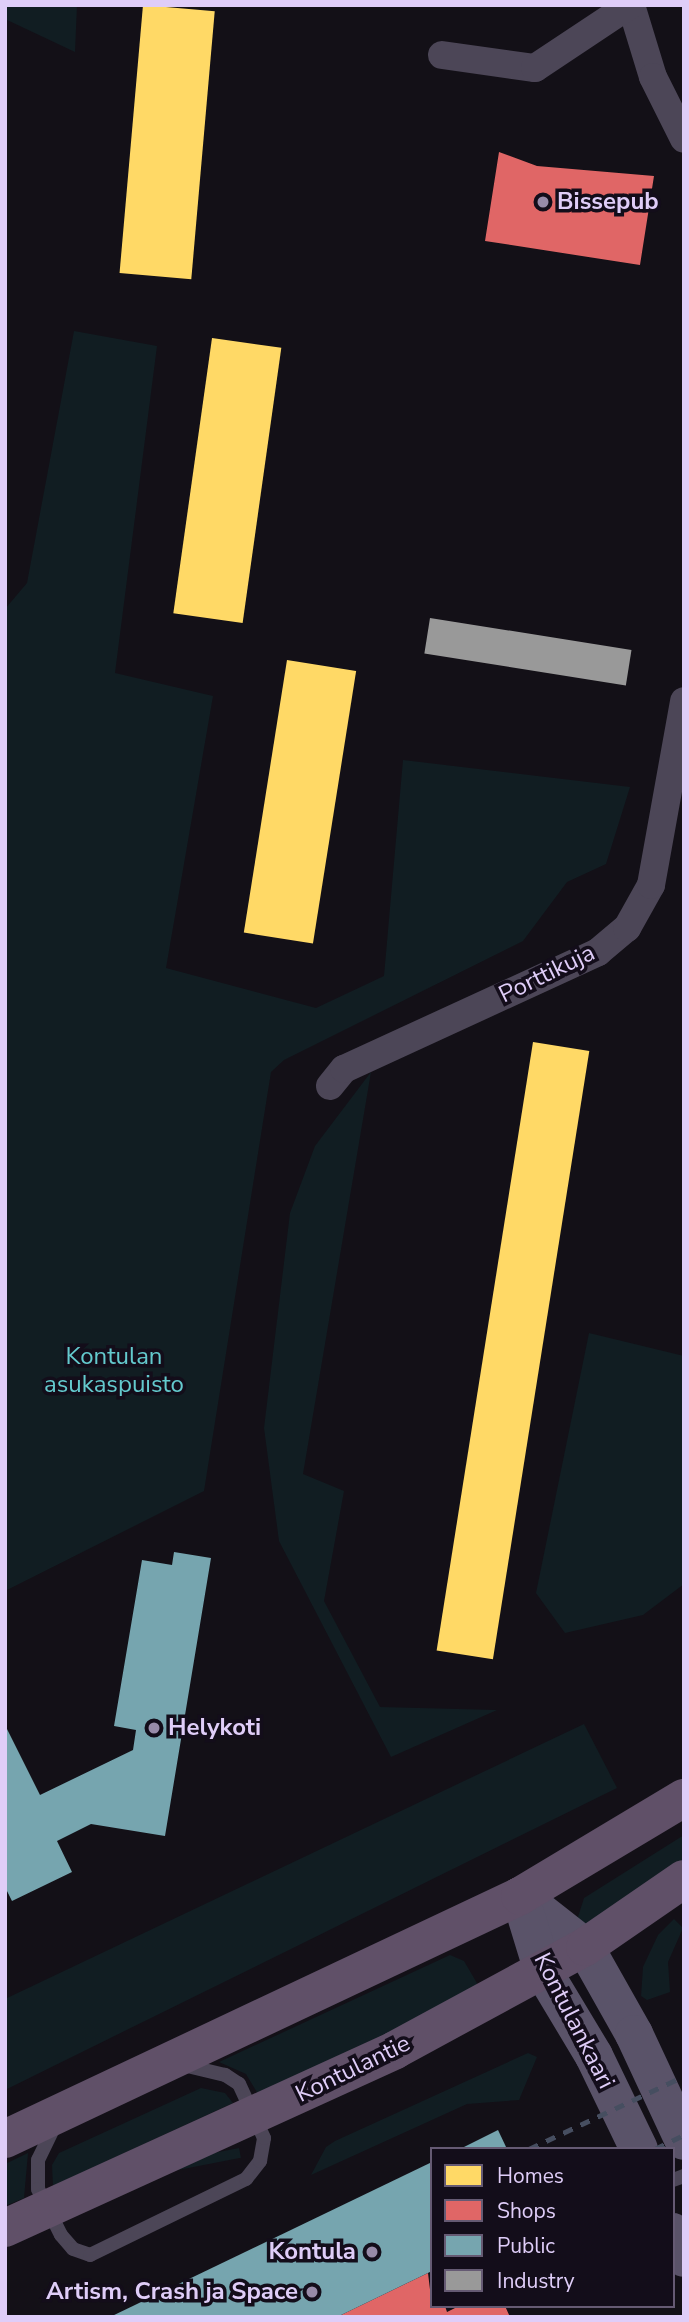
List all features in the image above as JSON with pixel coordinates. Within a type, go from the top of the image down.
[{"type":"main road","points":[[5,2139],[520,1896],[684,1798]]},
{"type":"main road","name":"Kontulantie","points":[[5,2228],[395,2050],[585,1947],[684,1879]]},
{"type":"main road","name":"Kontulankaari","points":[[520,1896],[585,1947],[620,2007],[684,2141]]},
{"type":"main road","name":"Kontulankaari","points":[[520,1896],[543,1971],[577,2028],[638,2147]]},
{"type":"street","points":[[442,55],[535,68],[630,5],[653,77],[684,139]]},
{"type":"street","name":"Porttikuja","points":[[330,1086],[345,1069],[598,952],[627,928],[651,885],[684,701]]},
{"type":"lane","points":[[61,2113],[37,2168],[47,2209],[74,2249],[90,2255],[246,2179],[260,2161],[264,2138],[255,2115],[233,2079],[170,2062]]},
{"type":"green space","points":[[5,5],[77,5],[75,52],[5,19]]},
{"type":"green space","name":"Kontulan asukaspuisto","points":[[74,331],[157,346],[115,673],[213,696],[166,968],[316,1008],[384,976],[403,760],[630,787],[606,864],[567,882],[523,941],[284,1060],[271,1072],[204,1491],[5,1591],[5,609],[27,583]]},
{"type":"green space","points":[[371,1072],[303,1474],[344,1491],[324,1601],[380,1707],[497,1710],[391,1757],[279,1541],[264,1428],[290,1213],[315,1146]]},
{"type":"green space","points":[[589,1333],[684,1356],[684,1584],[643,1615],[565,1633],[536,1593]]},
{"type":"green space","points":[[584,1724],[617,1788],[5,2090],[5,1999]]},
{"type":"green space","points":[[684,1835],[684,1859],[592,1926],[577,1920],[584,1898]]},
{"type":"green space","points":[[674,1919],[683,1928],[668,1962],[670,1992],[647,2000],[641,1996],[643,1967],[658,1935]]},
{"type":"green space","points":[[450,1955],[464,1961],[481,1990],[258,2094],[246,2074],[219,2062]]},
{"type":"green space","points":[[528,2053],[537,2057],[519,2100],[467,2104],[311,2175],[326,2147],[335,2141]]},
{"type":"green space","points":[[201,2088],[225,2093],[233,2103],[53,2186],[52,2165],[59,2153]]},
{"type":"green space","points":[[239,2148],[241,2158],[65,2192],[63,2182]]},
{"type":"green space","points":[[28,2153],[24,2198],[5,2206],[5,2164]]},
{"type":"building: Homes","points":[[143,5],[215,11],[191,279],[120,273]]},
{"type":"building: Homes","points":[[212,338],[281,348],[243,623],[173,613]]},
{"type":"building: Homes","points":[[287,660],[356,671],[313,944],[244,933]]},
{"type":"building: Homes","points":[[533,1042],[589,1051],[493,1659],[437,1650]]},
{"type":"building: Shops","points":[[499,152],[537,166],[654,176],[640,265],[485,241]]},
{"type":"building: Shops","points":[[428,2273],[430,2308],[446,2308],[447,2312],[455,2308],[506,2308],[510,2317],[337,2317]]},
{"type":"building: Public","name":"Helykoti","points":[[174,1552],[211,1558],[165,1836],[91,1824],[57,1841],[72,1872],[12,1901],[5,1887],[5,1725],[40,1795],[133,1750],[136,1730],[114,1726],[142,1560],[172,1565]]},
{"type":"building: Public","points":[[498,2130],[506,2147],[464,2147]]},
{"type":"building: Public","points":[[430,2163],[430,2272],[337,2317],[110,2317]]},
{"type":"building: Industry","points":[[430,618],[631,650],[626,685],[424,654]]},
{"type":"railway","points":[[533,2147],[684,2076]]},
{"type":"railway","points":[[659,2147],[684,2135]]},
{"type":"place","name":"Bissepub","points":[[543,202]]},
{"type":"place","name":"Helykoti","points":[[154,1728]]},
{"type":"place","name":"Kontula","points":[[372,2252]]},
{"type":"place","name":"Artism, Crash ja Space","points":[[312,2292]]}]
